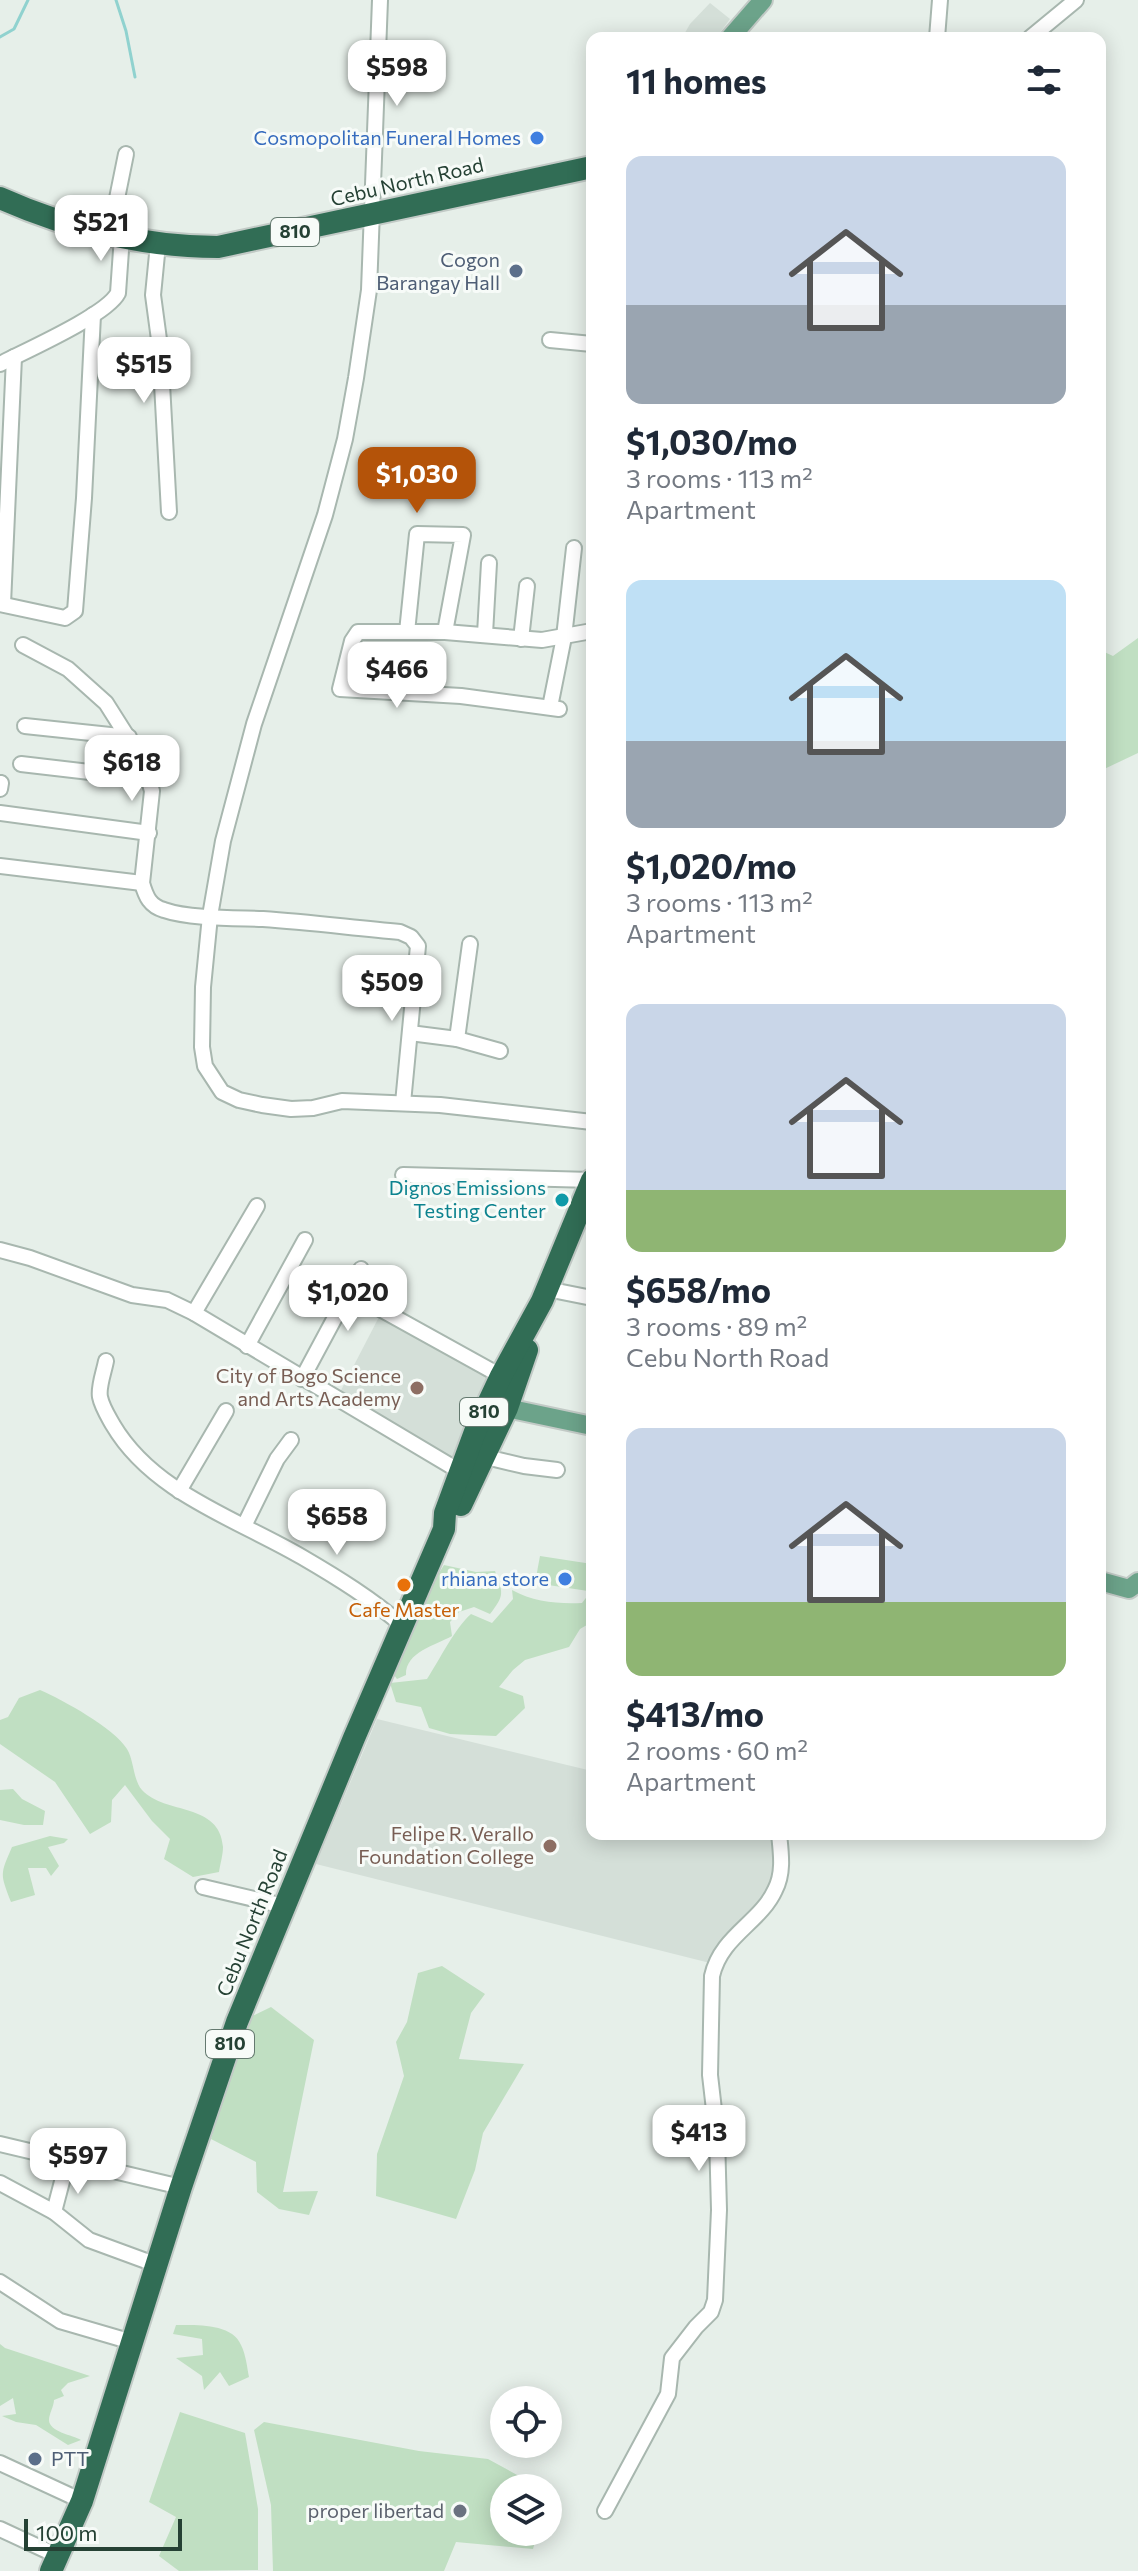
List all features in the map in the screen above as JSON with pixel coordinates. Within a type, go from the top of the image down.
[{"type":"highway","name":"Cebu North Road","points":[[0,198],[57,220],[158,244],[226,246],[586,168]]},
{"type":"highway","name":"Cebu North Road","points":[[55,2563],[82,2501],[181,2187],[237,2022],[444,1529],[455,1517],[467,1475],[586,1194]]},
{"type":"highway","name":"Cebu North Road","points":[[498,1404],[501,1376],[544,1295]]},
{"type":"highway","name":"Cebu North Road","points":[[467,1475],[486,1457],[489,1425]]},
{"type":"main road","points":[[735,32],[763,0]]},
{"type":"main road","points":[[498,1404],[586,1425]]},
{"type":"main road","points":[[1106,1582],[1135,1588]]},
{"type":"street","points":[[380,0],[369,290],[345,439],[325,515],[254,724],[223,841],[210,916],[203,987],[202,1047],[205,1066],[222,1092],[239,1100],[291,1109],[313,1108],[342,1101],[403,1103],[586,1121]]},
{"type":"street","points":[[937,32],[940,0]]},
{"type":"street","points":[[1037,32],[1076,0]]},
{"type":"street","points":[[0,364],[93,315],[115,299],[118,293],[116,235],[126,154]]},
{"type":"street","points":[[158,244],[153,295],[160,347],[169,512]]},
{"type":"street","points":[[14,357],[2,604],[65,618],[75,611],[93,315]]},
{"type":"street","points":[[550,340],[586,343]]},
{"type":"street","points":[[407,632],[417,534],[448,533],[463,535],[445,632]]},
{"type":"street","points":[[574,548],[564,637],[554,708],[461,696],[340,689],[352,641],[358,632],[445,632],[521,639],[564,637],[586,632]]},
{"type":"street","points":[[485,634],[489,563]]},
{"type":"street","points":[[521,639],[527,586]]},
{"type":"street","points":[[23,645],[68,669],[106,703],[144,763],[152,791],[142,883],[146,897],[154,906],[166,911],[210,916],[400,932],[411,937],[418,946],[403,1103]]},
{"type":"street","points":[[25,726],[129,737]]},
{"type":"street","points":[[21,764],[150,779]]},
{"type":"street","points":[[0,789],[1,783]]},
{"type":"street","points":[[0,813],[149,833]]},
{"type":"street","points":[[0,866],[142,883]]},
{"type":"street","points":[[457,1039],[470,944]]},
{"type":"street","points":[[410,1033],[457,1039],[500,1051]]},
{"type":"street","points":[[403,1175],[586,1180]]},
{"type":"street","points":[[194,1313],[257,1206]]},
{"type":"street","points":[[247,1346],[305,1240]]},
{"type":"street","points":[[0,1250],[132,1295],[167,1300],[194,1313],[467,1475]]},
{"type":"street","points":[[302,1379],[361,1269]]},
{"type":"street","points":[[544,1295],[586,1298]]},
{"type":"street","points":[[380,1309],[501,1376]]},
{"type":"street","points":[[106,1361],[99,1394],[104,1409],[121,1438],[159,1476],[179,1491],[303,1558],[374,1601],[403,1626]]},
{"type":"street","points":[[179,1491],[226,1411]]},
{"type":"street","points":[[244,1526],[277,1459],[291,1440]]},
{"type":"street","points":[[486,1457],[557,1470]]},
{"type":"street","points":[[605,2511],[668,2394],[672,2358],[711,2312],[715,2300],[719,2210],[717,2136],[710,2075],[712,1976],[722,1951],[775,1892],[781,1870],[779,1840]]},
{"type":"street","points":[[203,1887],[284,1906]]},
{"type":"street","points":[[0,2144],[181,2187]]},
{"type":"street","points":[[54,2212],[65,2170]]},
{"type":"street","points":[[0,2183],[54,2212],[89,2240],[157,2265]]},
{"type":"street","points":[[0,2282],[60,2321],[132,2342]]},
{"type":"street","points":[[0,2463],[82,2501]]},
{"type":"street","points":[[0,2529],[55,2563]]},
{"type":"shaded area","points":[[710,3],[730,19],[720,32],[685,32]]},
{"type":"shaded area","name":"City of Bogo Science and Arts Academy","points":[[380,1315],[496,1378],[457,1463],[337,1398]]},
{"type":"shaded area","name":"Felipe R. Verallo Foundation College","points":[[377,1719],[586,1770],[586,1840],[775,1840],[782,1881],[714,1964],[316,1864]]},
{"type":"green space","points":[[1138,638],[1138,753],[1106,768],[1106,653],[1113,656]]},
{"type":"green space","points":[[540,1556],[586,1563],[586,1591],[535,1583]]},
{"type":"green space","points":[[444,1565],[476,1572],[495,1571],[501,1589],[500,1598],[490,1614],[474,1607],[459,1612],[450,1622],[452,1636],[416,1655],[407,1667],[406,1675],[397,1679],[394,1675],[396,1667]]},
{"type":"green space","points":[[512,1590],[537,1600],[555,1602],[582,1603],[586,1598],[586,1626],[580,1629],[569,1647],[525,1660],[499,1687],[523,1696],[525,1708],[496,1736],[450,1734],[429,1728],[421,1707],[396,1702],[390,1683],[427,1679],[453,1635],[471,1614],[492,1623],[513,1599]]},
{"type":"green space","points":[[40,1690],[87,1715],[111,1732],[127,1749],[139,1786],[152,1798],[202,1816],[212,1823],[220,1833],[223,1847],[219,1872],[193,1877],[164,1859],[170,1839],[125,1785],[112,1800],[111,1822],[90,1834],[55,1782],[0,1744],[0,1720],[8,1717],[19,1698]]},
{"type":"green space","points":[[13,1789],[22,1799],[45,1811],[43,1825],[0,1820],[0,1790]]},
{"type":"green space","points":[[50,1836],[68,1839],[48,1847],[59,1866],[51,1876],[46,1868],[28,1868],[35,1895],[11,1902],[3,1874],[12,1847]]},
{"type":"green space","points":[[442,1966],[485,1994],[471,2013],[459,2059],[524,2064],[483,2133],[475,2170],[456,2219],[376,2196],[377,2154],[404,2076],[396,2042],[407,2022],[418,1973]]},
{"type":"green space","points":[[271,2007],[314,2040],[283,2192],[318,2191],[309,2215],[279,2209],[257,2192],[256,2162],[211,2139],[248,2018]]},
{"type":"green space","points":[[176,2325],[213,2327],[230,2333],[243,2349],[249,2377],[229,2386],[220,2372],[204,2390],[202,2376],[176,2358],[203,2355],[202,2339],[173,2334]]},
{"type":"green space","points":[[0,2344],[90,2376],[68,2383],[61,2390],[64,2396],[54,2400],[49,2418],[53,2427],[81,2440],[68,2445],[36,2425],[2,2416],[16,2414],[13,2398],[0,2406]]},
{"type":"green space","points":[[180,2412],[245,2433],[258,2509],[258,2570],[179,2571],[159,2556],[176,2517],[149,2502]]},
{"type":"green space","points":[[264,2422],[419,2451],[488,2459],[515,2474],[490,2474],[490,2545],[456,2542],[444,2571],[273,2571],[271,2505],[254,2430]]},
{"type":"green space","points":[[500,2546],[534,2546],[533,2549]]},
{"type":"waterway","points":[[0,37],[14,29],[28,0]]},
{"type":"waterway","points":[[116,0],[135,77]]},
{"type":"place","name":"Cosmopolitan Funeral Homes","points":[[537,138]]},
{"type":"place","name":"Cogon Barangay Hall","points":[[516,271]]},
{"type":"place","name":"Dignos Emissions Testing Center","points":[[562,1200]]},
{"type":"place","name":"City of Bogo Science and Arts Academy","points":[[417,1388]]},
{"type":"place","name":"rhiana store","points":[[565,1579]]},
{"type":"place","name":"Cafe Master","points":[[404,1585]]},
{"type":"place","name":"Felipe R. Verallo Foundation College","points":[[550,1846]]},
{"type":"place","name":"PTT","points":[[35,2459]]},
{"type":"place","name":"proper libertad","points":[[460,2511]]}]
